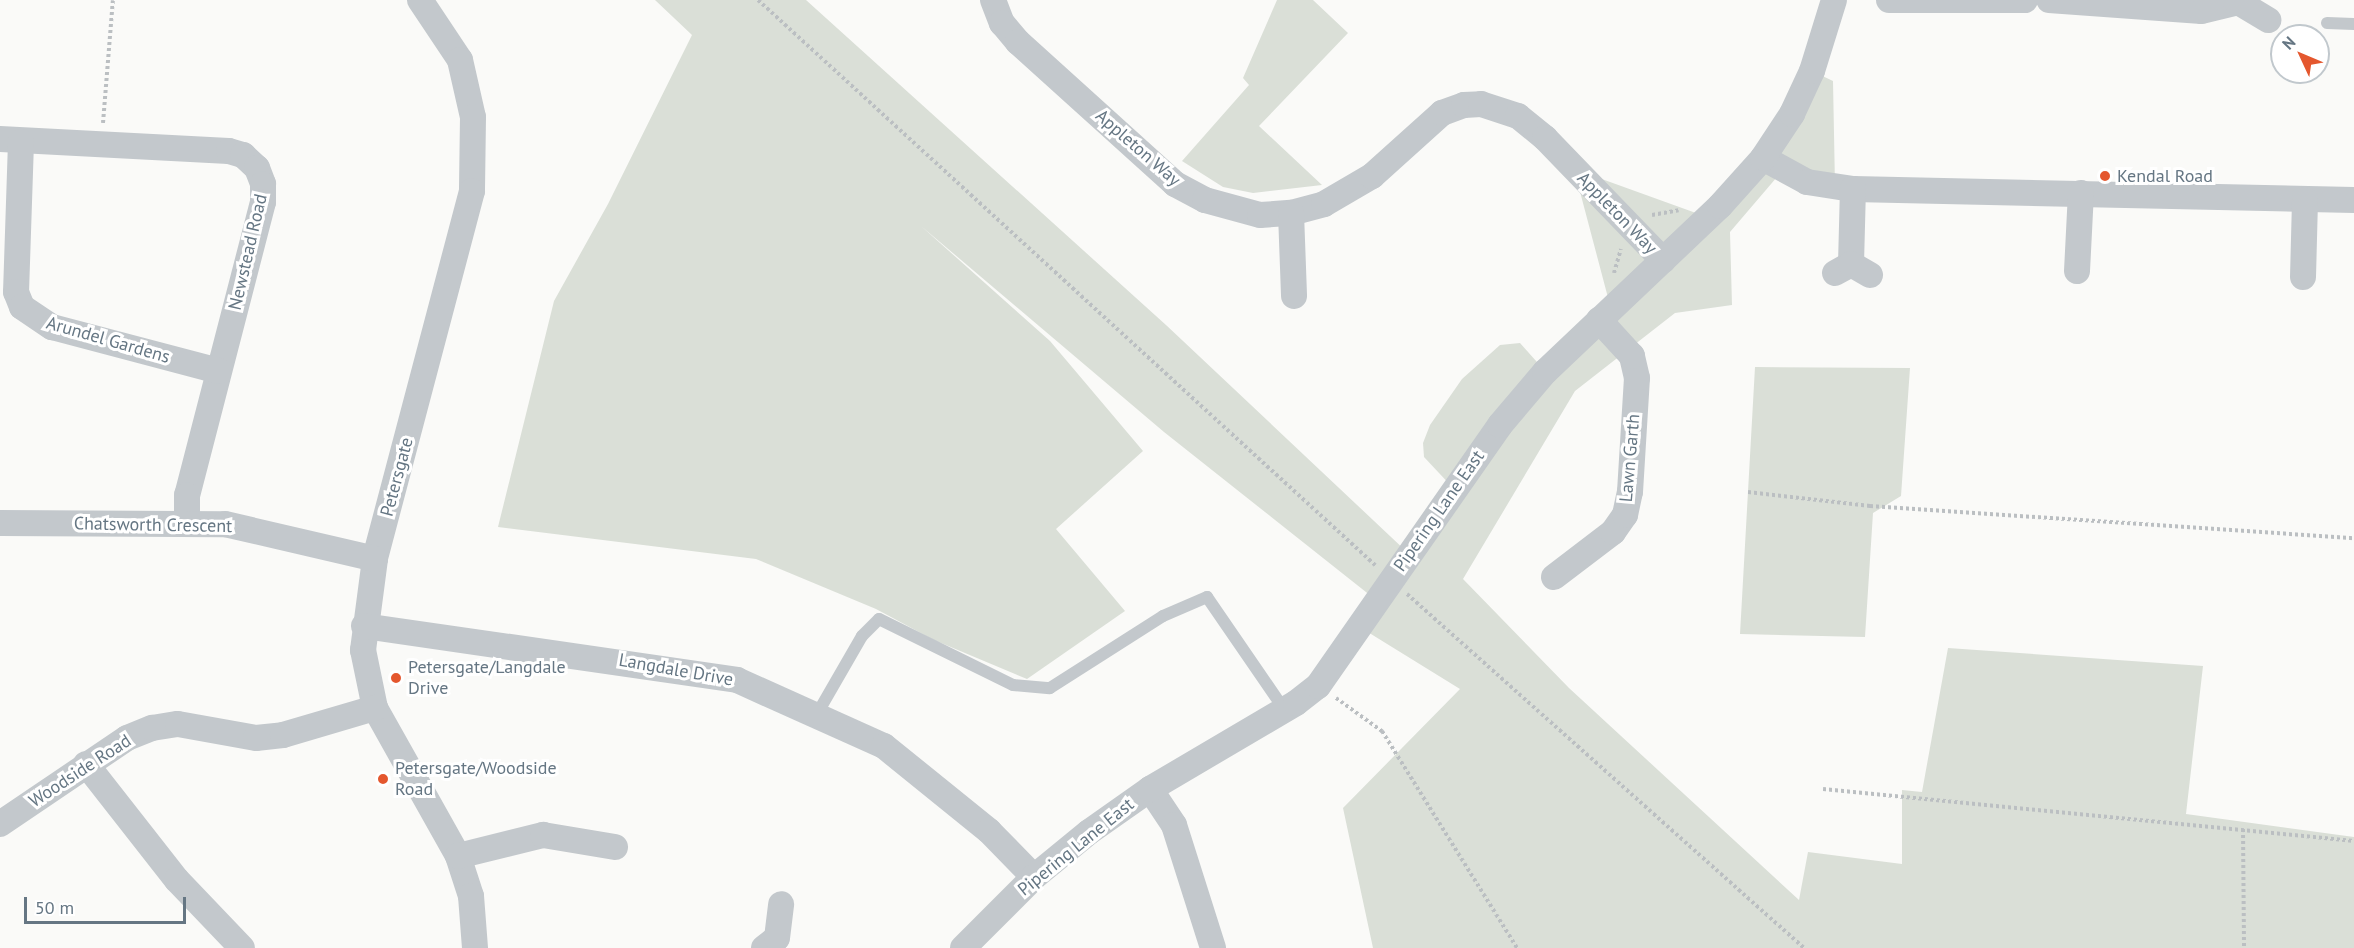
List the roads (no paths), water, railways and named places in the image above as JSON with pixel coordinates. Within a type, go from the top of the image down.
[{"type":"street","name":"Petersgate","points":[[420,0],[460,60],[473,117],[472,191],[375,559],[364,626],[363,650],[375,708],[458,856],[471,896],[475,948]]},
{"type":"street","name":"Appleton Way","points":[[993,0],[1002,23],[1018,42],[1175,184],[1231,210],[1260,215],[1291,213],[1352,190],[1442,113],[1464,105],[1481,104],[1518,116],[1663,260]]},
{"type":"street","name":"Pipering Lane East","points":[[963,948],[1034,877],[1150,789],[1284,709],[1318,686],[1390,579],[1500,425],[1545,372],[1663,260],[1763,158],[1792,114],[1812,71],[1834,0]]},
{"type":"street","points":[[1889,0],[2025,0]]},
{"type":"street","points":[[2049,0],[2202,11],[2235,2],[2268,20]]},
{"type":"street","name":"Newstead Road","points":[[10,141],[228,151],[243,154],[257,168],[263,184],[263,202],[187,495],[187,524]]},
{"type":"street","name":"Arundel Gardens","points":[[10,141],[16,292],[22,307],[52,327],[218,371]]},
{"type":"street","points":[[1763,158],[1807,182],[1853,189],[2354,201]]},
{"type":"street","points":[[1852,271],[1853,189]]},
{"type":"street","points":[[2076,277],[2081,193]]},
{"type":"street","points":[[2303,282],[2305,200]]},
{"type":"street","points":[[1291,213],[1294,296]]},
{"type":"street","name":"Lawn Garth","points":[[1554,577],[1612,532],[1625,515],[1630,492],[1637,378],[1632,356],[1599,320]]},
{"type":"street","name":"Chatsworth Crescent","points":[[0,523],[225,524],[279,534],[375,559]]},
{"type":"street","name":"Langdale Drive","points":[[364,626],[705,672],[737,680],[884,746],[989,831],[1034,877]]},
{"type":"street","name":"Woodside Road","points":[[0,824],[127,738],[152,728],[178,724],[256,738],[283,735],[375,708]]},
{"type":"street","points":[[86,764],[177,880],[242,948]]},
{"type":"street","points":[[1150,789],[1174,825],[1212,948]]},
{"type":"street","points":[[458,856],[543,835],[615,847]]},
{"type":"street","points":[[778,945],[781,904]]},
{"type":"lane","points":[[2326,23],[2354,24]]},
{"type":"lane","points":[[817,714],[862,636],[879,619],[1013,684],[1050,688],[1163,616],[1207,597],[1284,709]]},
{"type":"place","name":"Kendal Road","points":[[2105,176]]},
{"type":"place","name":"Petersgate/Langdale Drive","points":[[396,678]]},
{"type":"place","name":"Petersgate/Woodside Road","points":[[383,779]]}]
